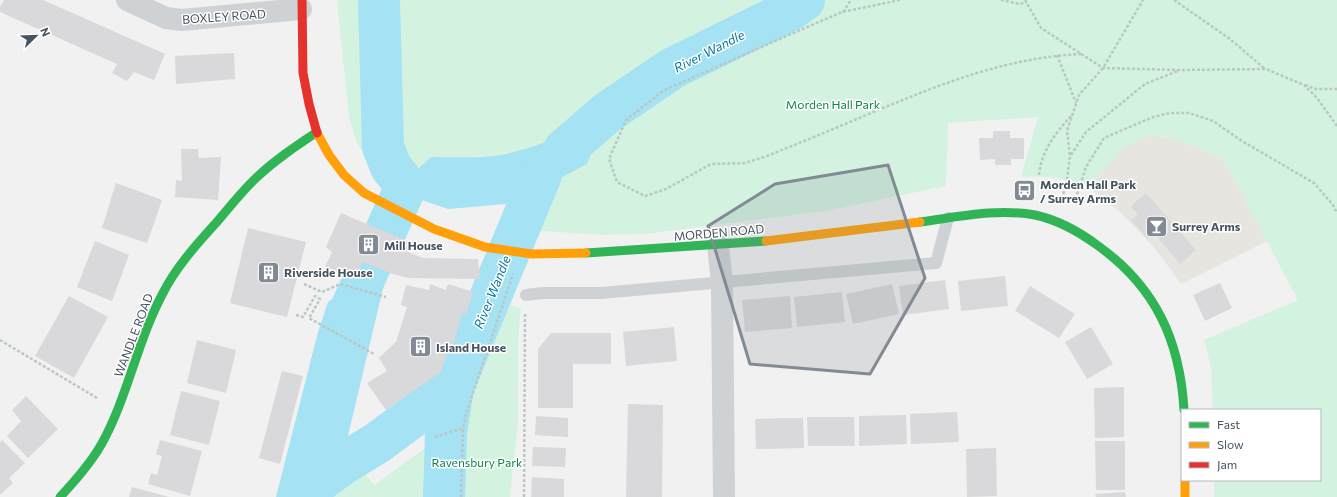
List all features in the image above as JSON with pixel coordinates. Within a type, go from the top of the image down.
[{"type":"main road","name":"MORDEN ROAD","points":[[301,5],[304,73],[309,104],[317,132],[329,155],[344,175],[364,193],[434,229],[485,247],[520,253],[604,253],[758,242],[998,212],[1028,214],[1056,221],[1081,233],[1106,251],[1132,274],[1152,301],[1168,333],[1178,361],[1184,397],[1184,409]]},
{"type":"main road","name":"WANDLE ROAD","points":[[60,497],[80,476],[101,445],[117,410],[153,314],[163,292],[181,265],[203,237],[256,178],[288,151],[317,132]]},
{"type":"main road","points":[[1185,481],[1185,497]]},
{"type":"street","name":"BOXLEY ROAD","points":[[127,0],[166,18],[182,20],[301,5]]},
{"type":"street","points":[[718,245],[722,282],[724,497]]},
{"type":"lane","points":[[526,295],[542,293],[601,293],[936,263],[948,218]]},
{"type":"path","points":[[842,12],[851,0]]},
{"type":"path","points":[[900,0],[842,12],[663,91],[626,120],[609,159],[617,182],[645,196],[666,189],[711,164],[745,163],[767,156],[951,81],[1024,60],[1057,55],[1080,54]]},
{"type":"path","points":[[1001,0],[1020,4],[1026,1],[1041,28],[1103,68],[1180,70],[1266,69]]},
{"type":"path","points":[[1066,186],[1070,156],[1067,131],[1079,95],[1103,68],[1143,0]]},
{"type":"path","points":[[1174,0],[1230,39],[1266,69],[1316,89],[1337,89]]},
{"type":"path","points":[[1057,55],[1076,103]]},
{"type":"path","points":[[1070,156],[1086,132],[1145,84],[1180,70]]},
{"type":"path","points":[[1304,85],[1317,98],[1337,126]]},
{"type":"path","points":[[1066,226],[1086,167],[1104,138],[1153,117],[1189,113],[1213,121],[1242,141],[1314,183],[1334,205],[1337,213]]},
{"type":"path","points":[[1039,175],[1040,164],[1057,131],[1072,115]]},
{"type":"path","points":[[304,284],[322,292],[340,284],[386,297]]},
{"type":"path","points":[[461,497],[463,428],[466,414],[506,292]]},
{"type":"path","points":[[524,497],[526,295]]},
{"type":"path","points":[[296,315],[303,317],[315,296],[320,299],[309,318],[374,354]]},
{"type":"path","points":[[0,340],[117,410]]},
{"type":"path","points":[[435,437],[463,428]]},
{"type":"highlighted area","points":[[888,165],[925,278],[870,374],[750,364],[708,226],[775,184]]},
{"type":"shaded area","points":[[1151,135],[1180,140],[1223,159],[1267,241],[1181,284],[1154,247],[1119,211],[1088,187],[1126,146]]},
{"type":"green space","name":"Morden Hall Park","points":[[337,0],[1337,0],[1337,497],[1214,497],[1214,481],[1321,481],[1321,409],[1213,409],[1211,368],[1204,340],[1298,300],[1223,159],[1180,140],[1151,135],[1126,146],[1088,187],[1071,181],[1055,178],[1039,176],[1021,177],[1038,117],[948,123],[946,186],[825,211],[646,234],[602,235],[530,230],[538,210],[557,180],[587,164],[608,113],[542,143],[520,151],[482,156],[431,157],[407,179],[394,147],[375,146],[380,178],[357,143],[349,117]]},
{"type":"green space","name":"Ravensbury Park","points":[[499,302],[517,307],[517,309],[521,307],[518,342],[518,422],[510,497],[334,497],[345,478],[360,468],[374,485],[435,441],[454,435],[454,425],[474,358],[487,325]]},
{"type":"water","points":[[608,112],[587,164],[557,180],[538,210],[530,230],[508,229],[514,210],[505,204],[448,209],[410,196],[406,186],[407,179],[431,157],[483,157],[526,149],[562,135]]},
{"type":"water","points":[[368,271],[385,280],[347,440],[348,448],[345,478],[334,497],[276,497],[318,332],[328,302],[345,291]]},
{"type":"building","points":[[4,0],[43,0],[165,54],[154,80],[134,72],[127,81],[112,73],[117,64],[0,12],[0,7]]},
{"type":"building","points":[[234,53],[235,79],[176,84],[175,56]]},
{"type":"building","points":[[993,131],[1010,131],[1010,138],[1024,138],[1024,159],[1011,159],[1011,165],[995,165],[995,159],[980,160],[979,138],[993,138]]},
{"type":"building","points":[[181,149],[198,149],[199,158],[221,157],[218,200],[175,197],[176,180],[182,181]]},
{"type":"building","points":[[116,183],[162,200],[147,243],[102,228]]},
{"type":"building","name":"Surrey Arms","points":[[1146,193],[1196,250],[1180,264],[1154,233],[1147,238],[1131,220],[1138,215],[1131,206]]},
{"type":"building","name":"Mill House","points":[[341,213],[410,242],[406,251],[423,258],[478,259],[480,279],[408,278],[362,262],[357,278],[325,267],[332,252],[326,247]]},
{"type":"building","name":"Riverside House","points":[[248,228],[306,242],[287,317],[230,303]]},
{"type":"building","points":[[95,241],[129,255],[112,301],[77,287]]},
{"type":"building","points":[[1005,276],[1008,306],[961,311],[958,281]]},
{"type":"building","points":[[945,280],[949,309],[903,315],[899,286]]},
{"type":"building","points":[[1220,283],[1232,308],[1205,321],[1193,295]]},
{"type":"building","name":"Island House","points":[[430,284],[446,290],[448,284],[473,292],[466,315],[462,313],[453,348],[449,346],[441,372],[386,410],[367,383],[387,371],[379,358],[396,342],[407,307],[401,305],[406,285],[429,290]]},
{"type":"building","points":[[892,284],[899,314],[853,324],[846,294]]},
{"type":"building","points":[[1030,286],[1075,314],[1059,338],[1015,311]]},
{"type":"building","points":[[842,292],[845,322],[797,327],[794,297]]},
{"type":"building","points":[[69,296],[108,317],[74,378],[35,356]]},
{"type":"building","points":[[790,296],[792,328],[745,332],[742,300]]},
{"type":"building","points":[[674,327],[677,361],[626,366],[623,332]]},
{"type":"building","points":[[1091,327],[1113,364],[1087,379],[1065,342]]},
{"type":"building","points":[[551,333],[611,333],[611,364],[573,364],[573,408],[538,408],[538,349]]},
{"type":"building","points":[[197,340],[236,350],[226,393],[187,383]]},
{"type":"building","points":[[282,371],[303,376],[280,464],[259,458]]},
{"type":"building","points":[[1124,387],[1124,437],[1095,438],[1094,388]]},
{"type":"building","points":[[181,391],[220,401],[209,445],[170,435]]},
{"type":"building","points":[[26,396],[58,429],[28,458],[7,436],[21,421],[12,410]]},
{"type":"building","points":[[628,404],[663,405],[662,497],[626,497]]},
{"type":"building","points":[[957,412],[959,442],[911,444],[910,414]]},
{"type":"building","points":[[906,415],[907,444],[859,446],[859,416]]},
{"type":"building","points":[[536,416],[568,418],[568,437],[535,435]]},
{"type":"building","points":[[807,417],[854,417],[855,446],[808,446]]},
{"type":"building","points":[[803,418],[804,448],[756,449],[755,419]]},
{"type":"building","points":[[2,440],[25,463],[9,478],[13,483],[0,495],[0,443]]},
{"type":"building","points":[[160,440],[202,451],[190,496],[148,484],[151,473],[157,475],[162,456],[156,454]]},
{"type":"building","points":[[1095,441],[1125,441],[1125,490],[1096,490]]},
{"type":"building","points":[[533,447],[566,448],[565,467],[532,466]]},
{"type":"building","points":[[996,448],[997,496],[967,497],[966,449]]},
{"type":"building","points":[[532,477],[564,479],[564,497],[531,497]]},
{"type":"building","points":[[132,487],[169,497],[129,497]]},
{"type":"building","points":[[1125,492],[1126,497],[1096,497],[1095,494]]},
{"type":"waterway","name":"River Wandle","points":[[344,324],[406,186],[391,167],[383,147],[379,0]]},
{"type":"waterway","name":"River Wandle","points":[[564,150],[608,112],[673,68],[787,12],[804,0]]},
{"type":"waterway","name":"River Wandle","points":[[309,488],[346,462],[377,443],[453,387],[541,175]]},
{"type":"waterway","points":[[444,497],[446,433],[453,387]]},
{"type":"traffic: fast","points":[[60,497],[82,472],[101,445],[118,408],[154,311],[168,283],[180,265],[241,194],[263,171],[317,132]]},
{"type":"traffic: fast","points":[[920,222],[977,214],[1006,212],[1020,213],[1043,217],[1060,223],[1083,235],[1117,261],[1134,278],[1149,297],[1161,317],[1177,360],[1184,409]]},
{"type":"traffic: fast","points":[[586,253],[766,241]]},
{"type":"traffic: slow","points":[[317,133],[329,155],[344,175],[364,193],[434,229],[485,247],[532,254],[586,253]]},
{"type":"traffic: slow","points":[[766,241],[920,222]]},
{"type":"traffic: slow","points":[[1185,481],[1185,497]]},
{"type":"traffic: jam","points":[[302,0],[303,73],[309,104],[317,133]]},
{"type":"place","name":"Morden Hall Park / Surrey Arms","points":[[1025,191]]},
{"type":"place","name":"Surrey Arms","points":[[1156,226]]},
{"type":"place","name":"Mill House","points":[[368,245]]},
{"type":"place","name":"Riverside House","points":[[268,272]]},
{"type":"place","name":"Island House","points":[[420,347]]}]
